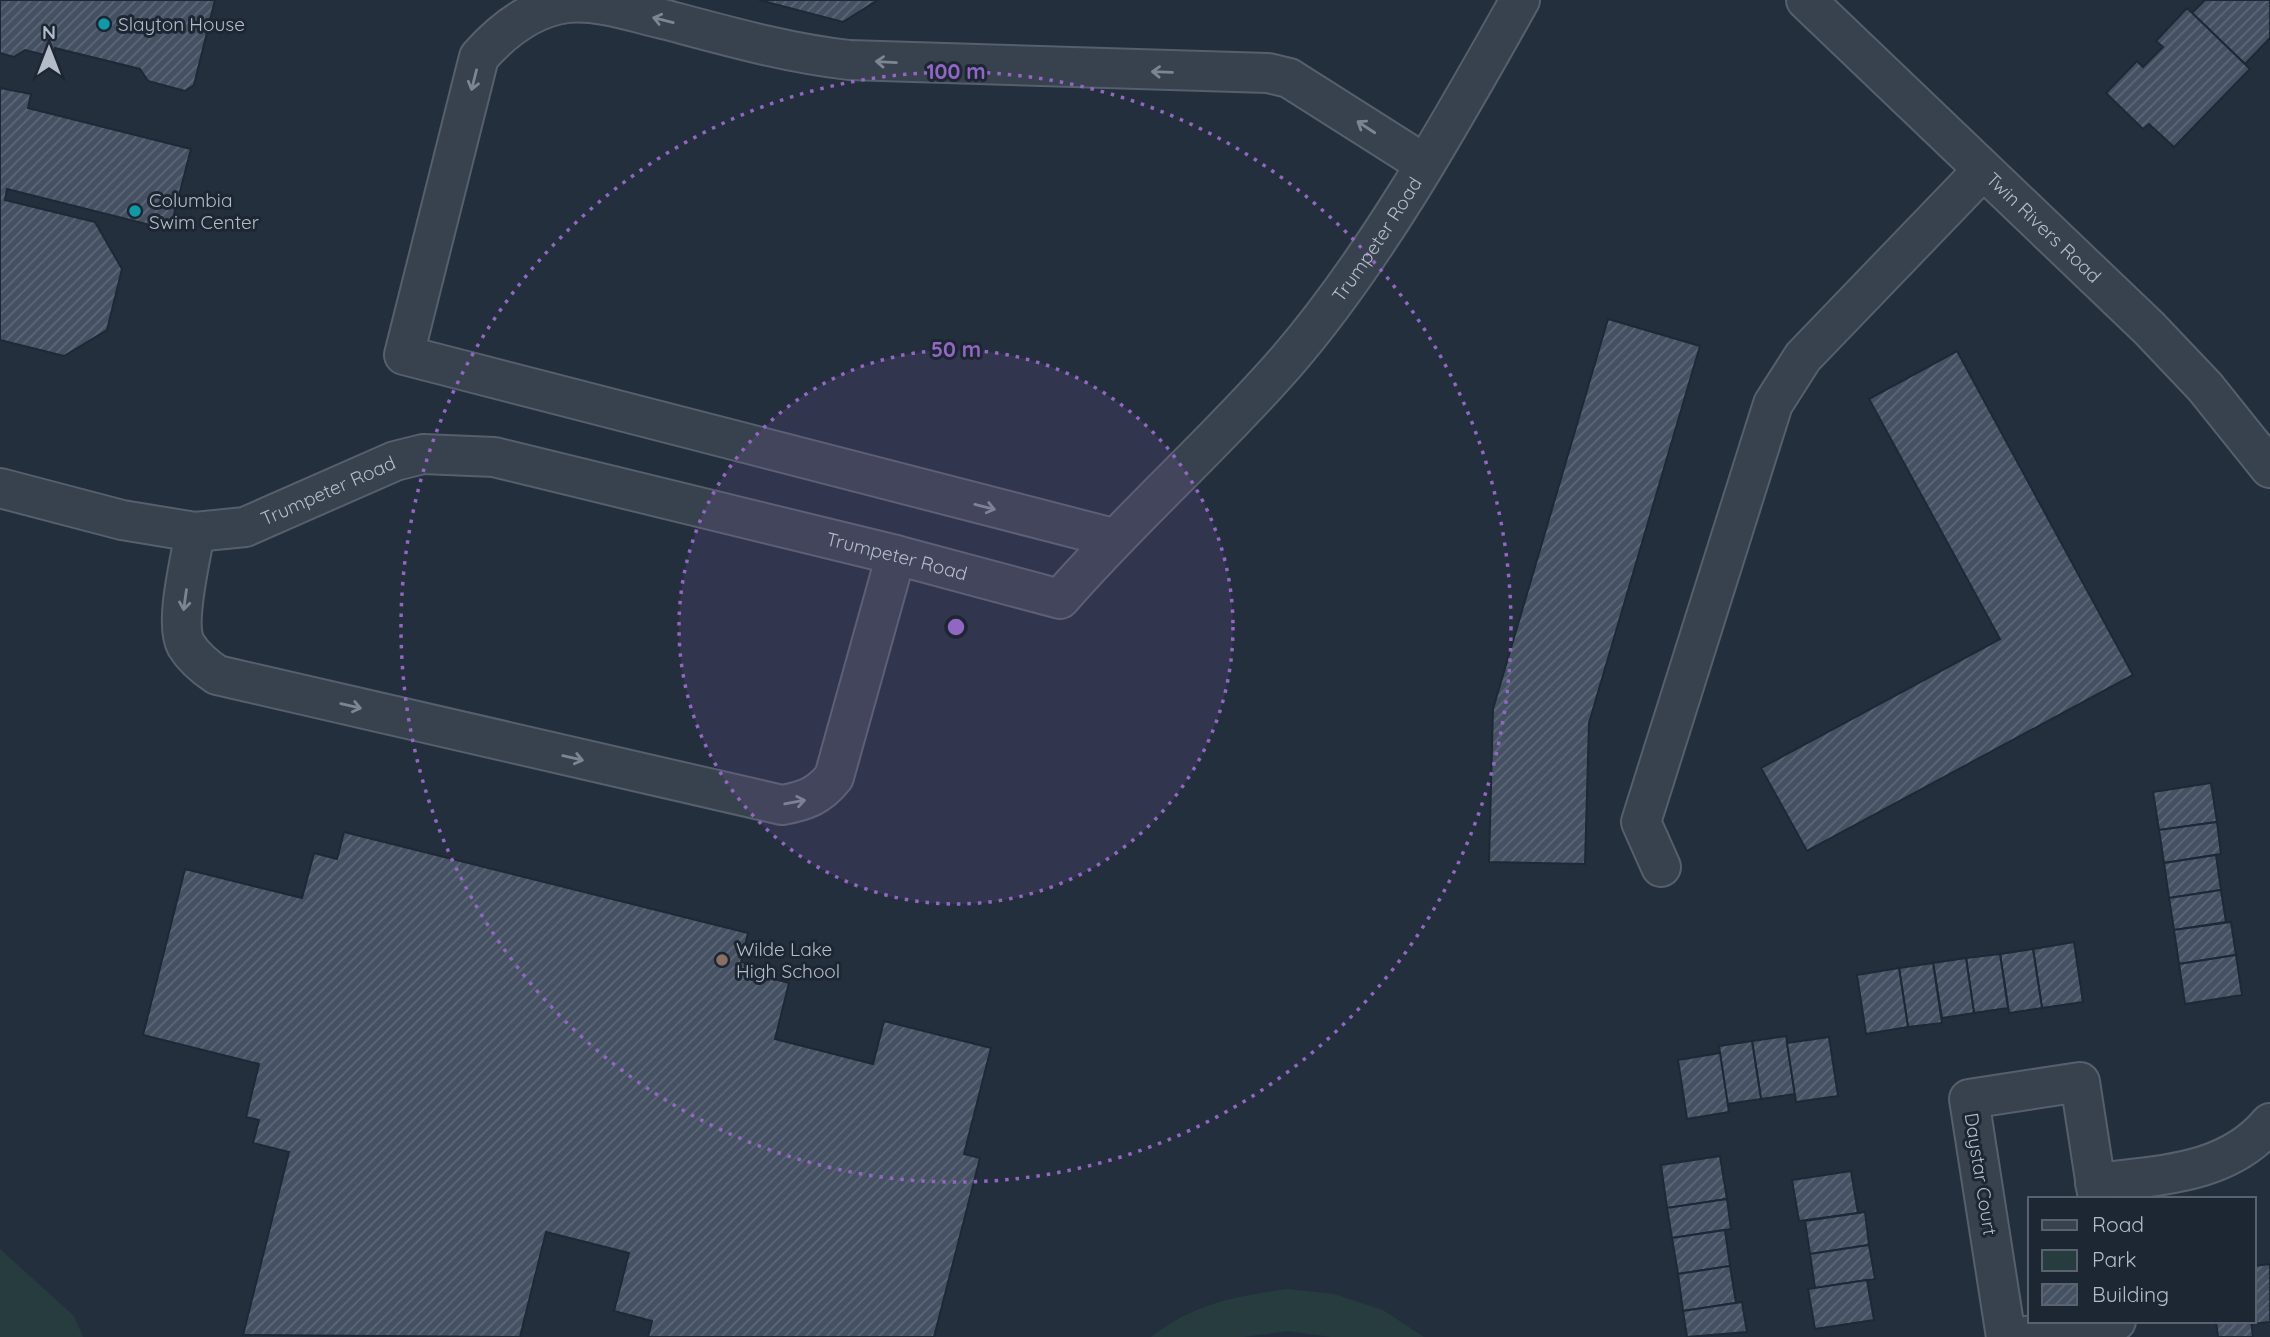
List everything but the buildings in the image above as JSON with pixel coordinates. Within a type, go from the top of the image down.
[{"type":"street","name":"Trumpeter Road","points":[[0,488],[121,520],[195,532],[245,527],[395,461],[423,454],[456,453],[494,457],[896,555],[1060,599],[1113,538],[1287,360],[1344,288],[1423,163],[1520,0]]},
{"type":"street","name":"Twin Rivers Road","points":[[1806,0],[2149,328],[2205,387],[2270,468]]},
{"type":"street","points":[[1113,538],[404,355],[479,57],[498,36],[539,10],[569,3],[604,4],[797,54],[849,60],[1269,74],[1289,78],[1423,163]]},
{"type":"street","points":[[1661,867],[1641,822],[1773,404],[1803,357],[1983,170]]},
{"type":"street","points":[[195,532],[182,620],[185,643],[200,663],[217,675],[782,804],[808,800],[824,790],[834,777],[896,555]]},
{"type":"street","name":"Daystar Court","points":[[2006,1337],[1969,1099],[2080,1082],[2097,1191],[2200,1168],[2233,1156],[2270,1123]]},
{"type":"street","points":[[2020,1337],[2104,1323]]},
{"type":"green space","points":[[0,1249],[74,1316],[83,1337],[0,1337]]},
{"type":"green space","points":[[1287,1289],[1334,1294],[1383,1310],[1424,1337],[1331,1337],[1288,1331],[1243,1337],[1151,1337],[1182,1317],[1215,1303]]},
{"type":"place","name":"Slayton House","points":[[104,24]]},
{"type":"place","name":"Columbia Swim Center","points":[[135,211]]},
{"type":"place","name":"Wilde Lake High School","points":[[722,960]]}]
